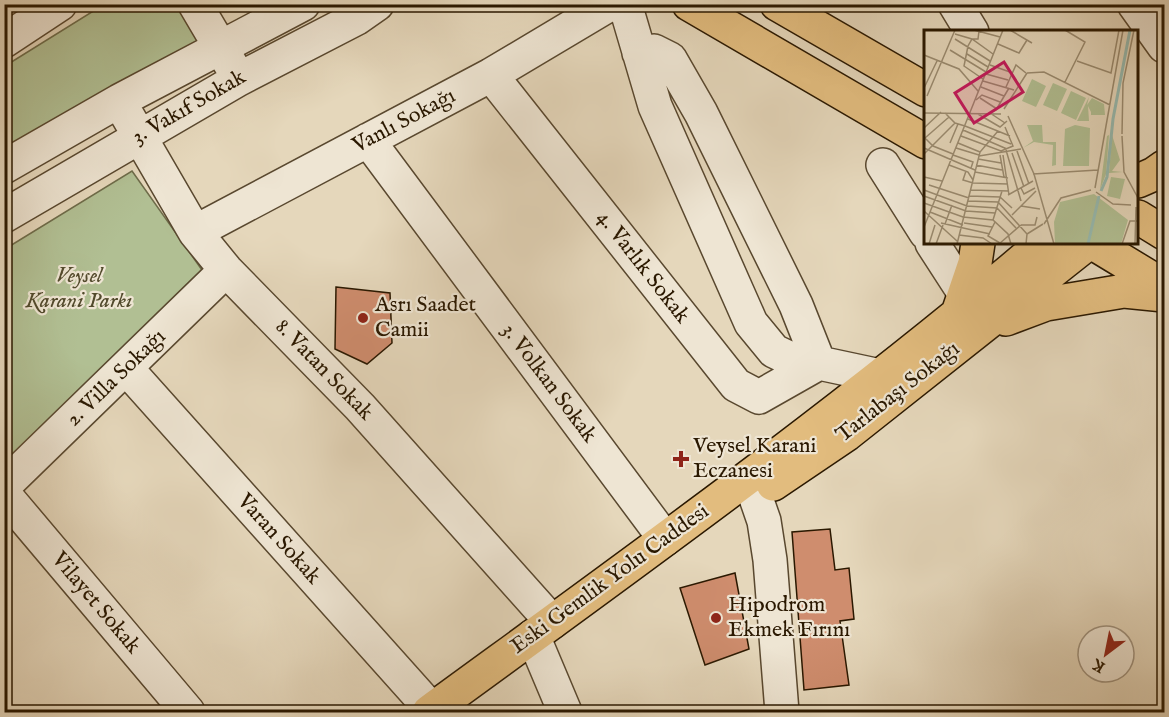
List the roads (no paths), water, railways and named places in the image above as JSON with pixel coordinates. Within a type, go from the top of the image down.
[{"type":"main road","points":[[689,4],[924,141]]},
{"type":"main road","points":[[785,7],[924,89]]},
{"type":"main road","points":[[1139,218],[1164,234]]},
{"type":"main road","points":[[978,244],[967,313],[1046,304],[1124,291],[1164,295]]},
{"type":"main road","name":"Eski Gemlik Yolu Caddesi","points":[[430,711],[695,518],[880,376],[967,313],[1042,244]]},
{"type":"main road","name":"Tarlabaşı Sokağı","points":[[695,518],[755,495],[847,435],[967,313],[1086,244]]},
{"type":"main road","points":[[1095,244],[1164,286]]},
{"type":"street","points":[[4,41],[60,4]]},
{"type":"street","points":[[195,4],[239,79]]},
{"type":"street","name":"3. Vakıf Sokak","points":[[4,167],[119,101],[303,4]]},
{"type":"street","name":"3. Vakıf Sokak","points":[[4,216],[140,135],[239,79],[357,18],[377,4]]},
{"type":"street","name":"Vanlı Sokağı","points":[[195,232],[491,75],[610,4]]},
{"type":"street","points":[[625,4],[655,106],[751,322],[774,351],[795,361],[819,363],[880,376]]},
{"type":"street","points":[[955,4],[971,30]]},
{"type":"street","points":[[1134,4],[1164,46]]},
{"type":"street","points":[[639,53],[654,51],[670,58],[701,113],[790,294],[819,363]]},
{"type":"street","name":"4. Varlık Sokak","points":[[491,75],[736,384],[759,397],[819,363]]},
{"type":"street","name":"8. Vatan Sokak","points":[[119,101],[195,232],[226,270],[360,407],[543,629],[565,712]]},
{"type":"street","name":"3. Volkan Sokak","points":[[369,140],[665,539]]},
{"type":"street","points":[[883,165],[924,230]]},
{"type":"street","points":[[932,244],[967,313]]},
{"type":"street","name":"2. Villa Sokağı","points":[[4,486],[226,270]]},
{"type":"street","name":"Varan Sokak","points":[[126,368],[430,711]]},
{"type":"street","name":"Vilayet Sokak","points":[[4,494],[188,712]]},
{"type":"street","points":[[755,495],[764,521],[770,560],[782,712]]},
{"type":"place","name":"Asrı Saadet Camii","points":[[363,318]]},
{"type":"place","name":"Veysel Karani Eczanesi","points":[[681,459]]},
{"type":"place","name":"Hipodrom Ekmek Fırını","points":[[716,618]]},
{"type":"park label","name":"Veysel Karani Parkı","points":[[79,288]]}]
